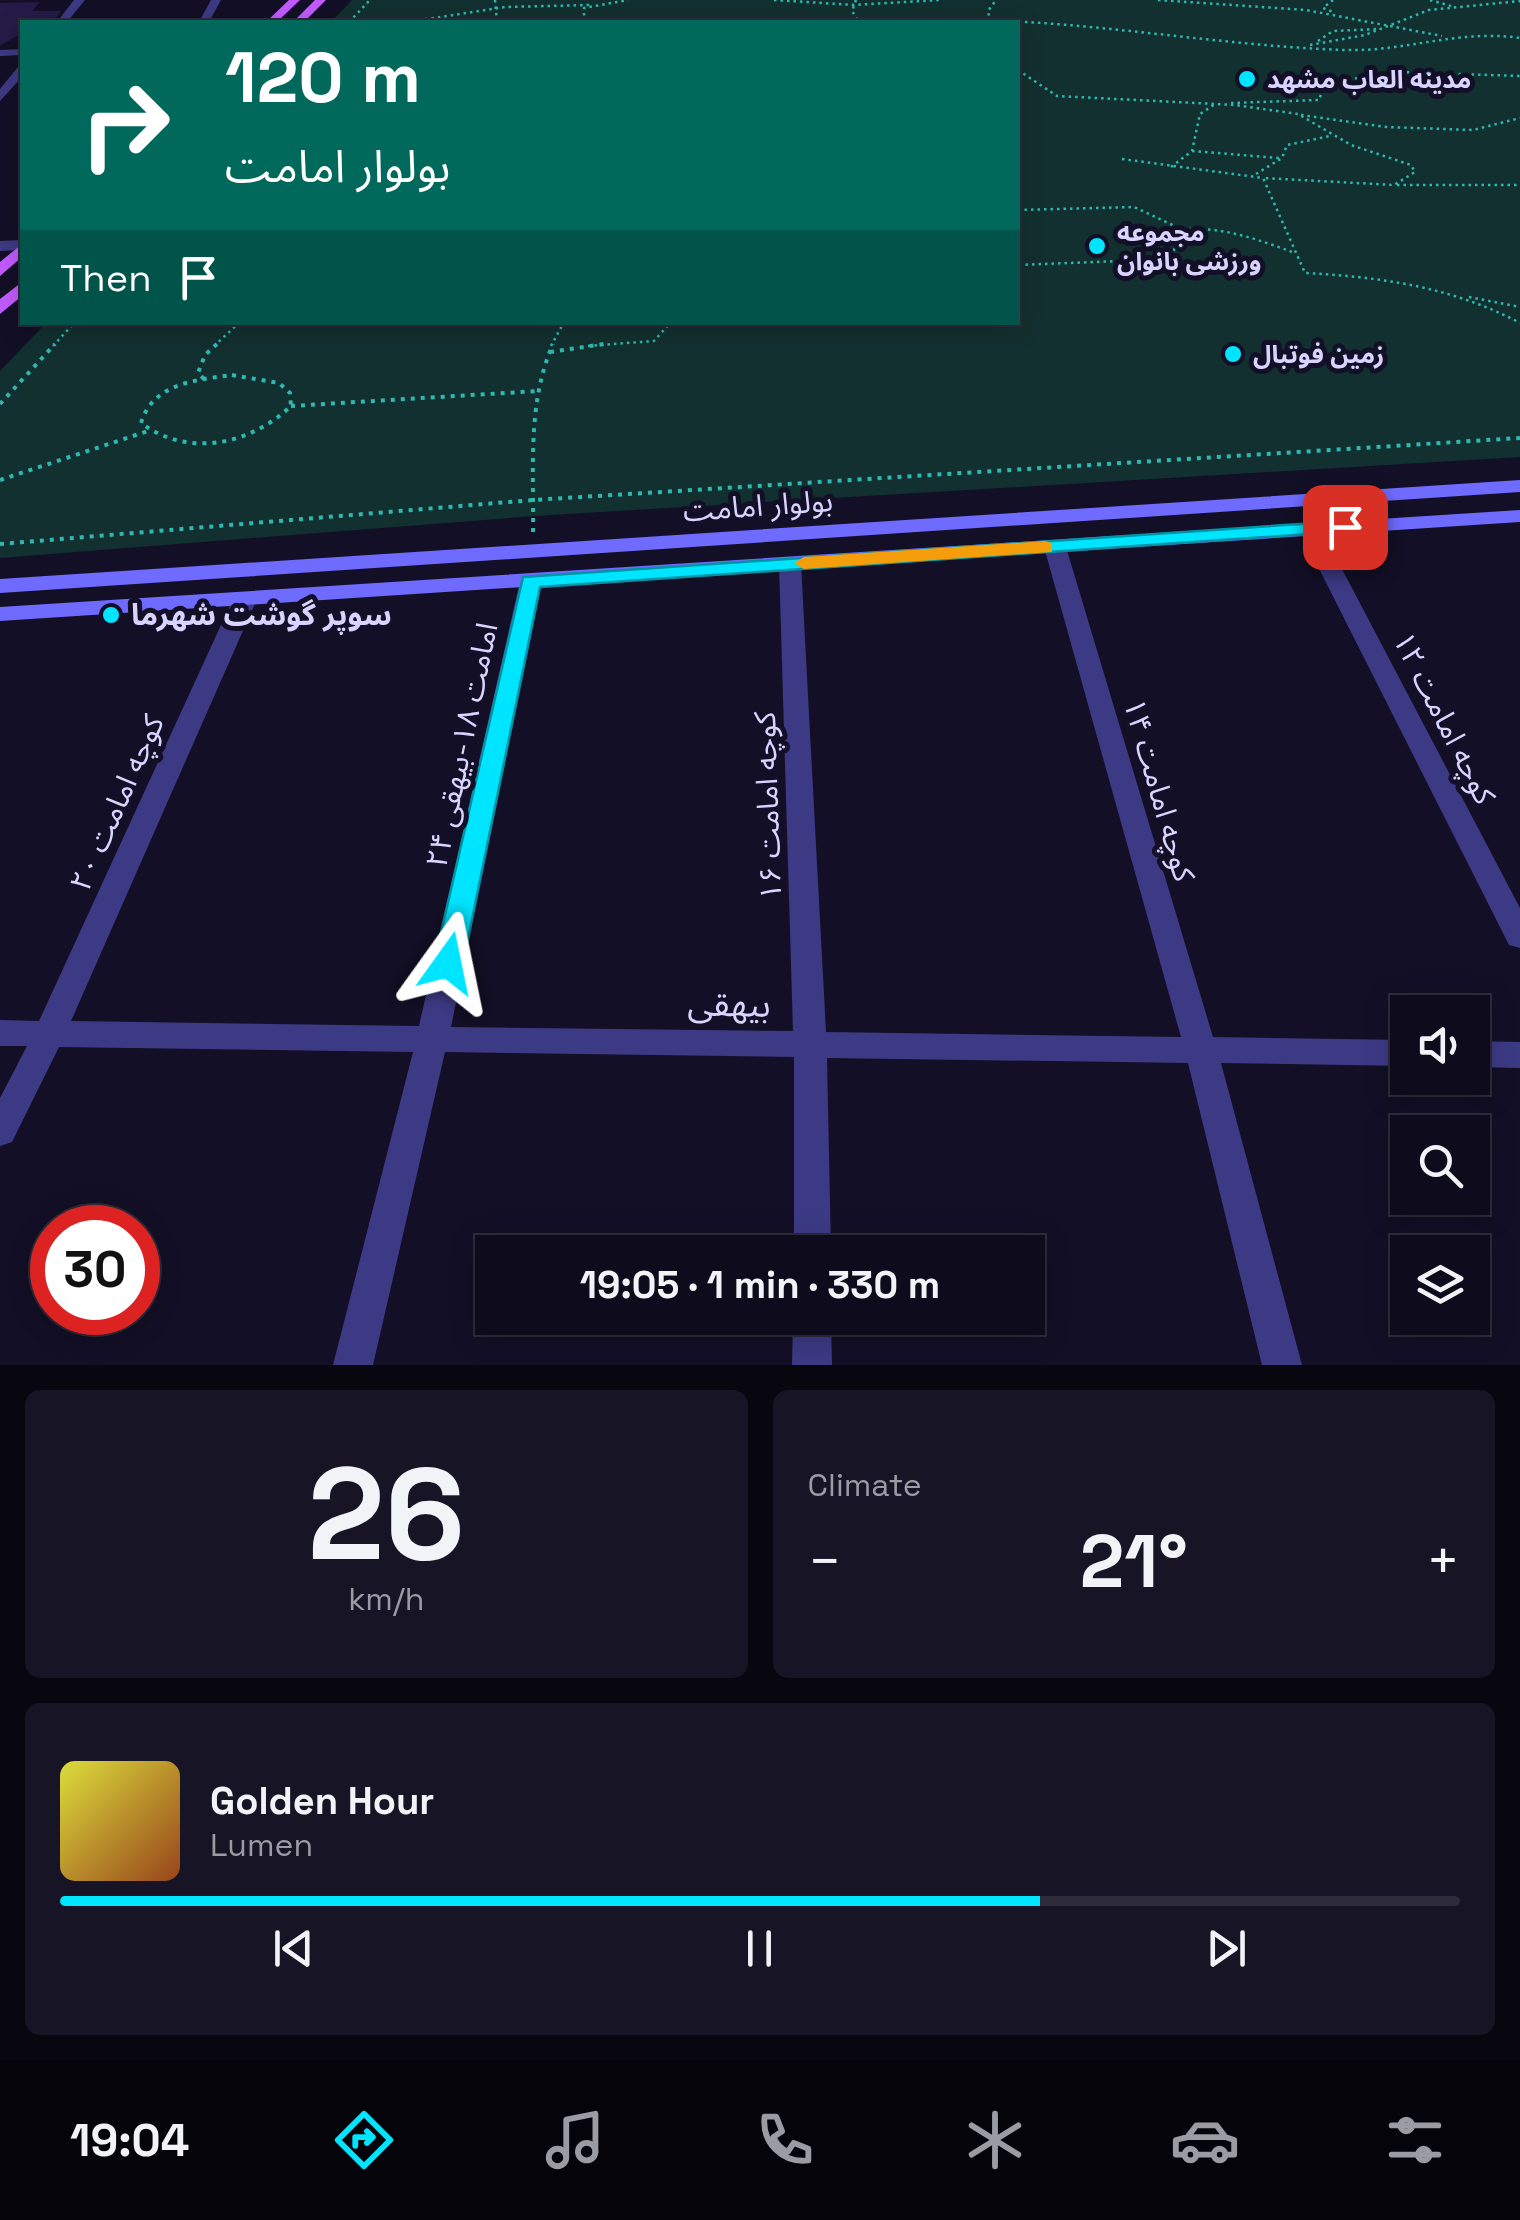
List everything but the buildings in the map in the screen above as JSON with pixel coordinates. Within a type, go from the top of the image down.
[{"type":"main road","points":[[273,20],[295,0]]},
{"type":"main road","points":[[300,20],[321,0]]},
{"type":"main road","points":[[0,270],[20,249]]},
{"type":"main road","points":[[0,309],[20,289]]},
{"type":"main road","name":"بولوار امامت","points":[[0,586],[1520,486]]},
{"type":"main road","name":"بولوار امامت","points":[[0,614],[1520,516]]},
{"type":"street","points":[[64,20],[80,0]]},
{"type":"street","points":[[0,97],[20,72]]},
{"type":"street","name":"کوچه امامت ۱۲","points":[[1310,529],[1520,937]]},
{"type":"street","name":"کوچه امامت ۱۴","points":[[1054,547],[1202,1050],[1282,1365]]},
{"type":"street","name":"کوچه امامت ۱۶","points":[[790,564],[810,1045],[812,1235]]},
{"type":"street","name":"امامت ۱۸-بیهقی ۲۴","points":[[352,1365],[432,1039],[531,581]]},
{"type":"street","name":"کوچه امامت ۲۰","points":[[0,1132],[49,1034],[245,599]]},
{"type":"street","name":"بیهقی","points":[[0,1033],[1390,1053]]},
{"type":"street","points":[[1490,1054],[1520,1055]]},
{"type":"street","points":[[812,1335],[812,1365]]},
{"type":"path","points":[[351,20],[370,0]]},
{"type":"path","points":[[495,0],[497,20]]},
{"type":"path","points":[[373,20],[428,19],[498,9],[628,0]]},
{"type":"path","points":[[774,0],[854,6],[939,0]]},
{"type":"path","points":[[856,0],[857,20]]},
{"type":"path","points":[[989,20],[996,0]]},
{"type":"path","points":[[1158,0],[1306,10],[1383,28]]},
{"type":"path","points":[[1333,0],[1323,8],[1345,17]]},
{"type":"path","points":[[1430,0],[1456,8]]},
{"type":"path","points":[[1490,0],[1520,8]]},
{"type":"path","points":[[1306,47],[1383,28],[1418,12],[1520,1]]},
{"type":"path","points":[[584,20],[582,13],[591,5]]},
{"type":"path","points":[[1020,23],[1382,50],[1448,37],[1483,34],[1520,38]]},
{"type":"path","points":[[1318,41],[1324,34],[1347,28],[1383,28],[1448,37]]},
{"type":"path","points":[[1192,151],[1200,114],[1214,104],[1319,100],[1324,83],[1360,74],[1419,70],[1520,76]]},
{"type":"path","points":[[1020,71],[1057,96],[1214,104],[1386,127],[1472,130],[1520,118]]},
{"type":"path","points":[[1298,114],[1334,136],[1411,165],[1416,172],[1394,185]]},
{"type":"path","points":[[1254,176],[1282,158],[1287,145],[1334,136]]},
{"type":"path","points":[[1171,166],[1192,151],[1282,158]]},
{"type":"path","points":[[1122,159],[1264,178],[1456,188],[1520,185]]},
{"type":"path","points":[[1264,178],[1304,273],[1357,275],[1520,306]]},
{"type":"path","points":[[1020,210],[1134,207],[1181,229],[1256,240],[1295,253]]},
{"type":"path","points":[[1164,234],[1181,229]]},
{"type":"path","points":[[1020,265],[1148,260],[1174,250],[1181,229]]},
{"type":"path","points":[[1443,292],[1520,323]]},
{"type":"path","points":[[0,404],[71,325]]},
{"type":"path","points":[[204,378],[198,372],[205,354],[230,336],[238,325]]},
{"type":"path","points":[[533,550],[530,454],[538,392],[563,325]]},
{"type":"path","points":[[550,352],[621,341],[654,341],[668,325]]},
{"type":"path","points":[[258,377],[279,384],[290,394],[291,406],[280,419],[259,431],[231,440],[172,441],[141,423],[142,410],[155,397],[204,378],[258,377]]},
{"type":"path","points":[[291,406],[538,392]]},
{"type":"path","points":[[0,480],[148,430]]},
{"type":"path","points":[[0,544],[533,500],[1520,438]]},
{"type":"green space","points":[[352,0],[1520,0],[1520,457],[534,516],[0,558],[0,371],[44,325],[1020,325],[1020,20],[333,20]]},
{"type":"slow traffic","points":[[804,563],[1045,547]]},
{"type":"place","name":"مدينه العاب مشهد","points":[[1247,79]]},
{"type":"place","name":"مجموعه ورزشی بانوان","points":[[1097,246]]},
{"type":"place","name":"زمین فوتبال","points":[[1233,354]]},
{"type":"place","name":"سوپر گوشت شهرما","points":[[111,615]]},
{"type":"route","points":[[448,963],[531,581],[1345,527]]}]
